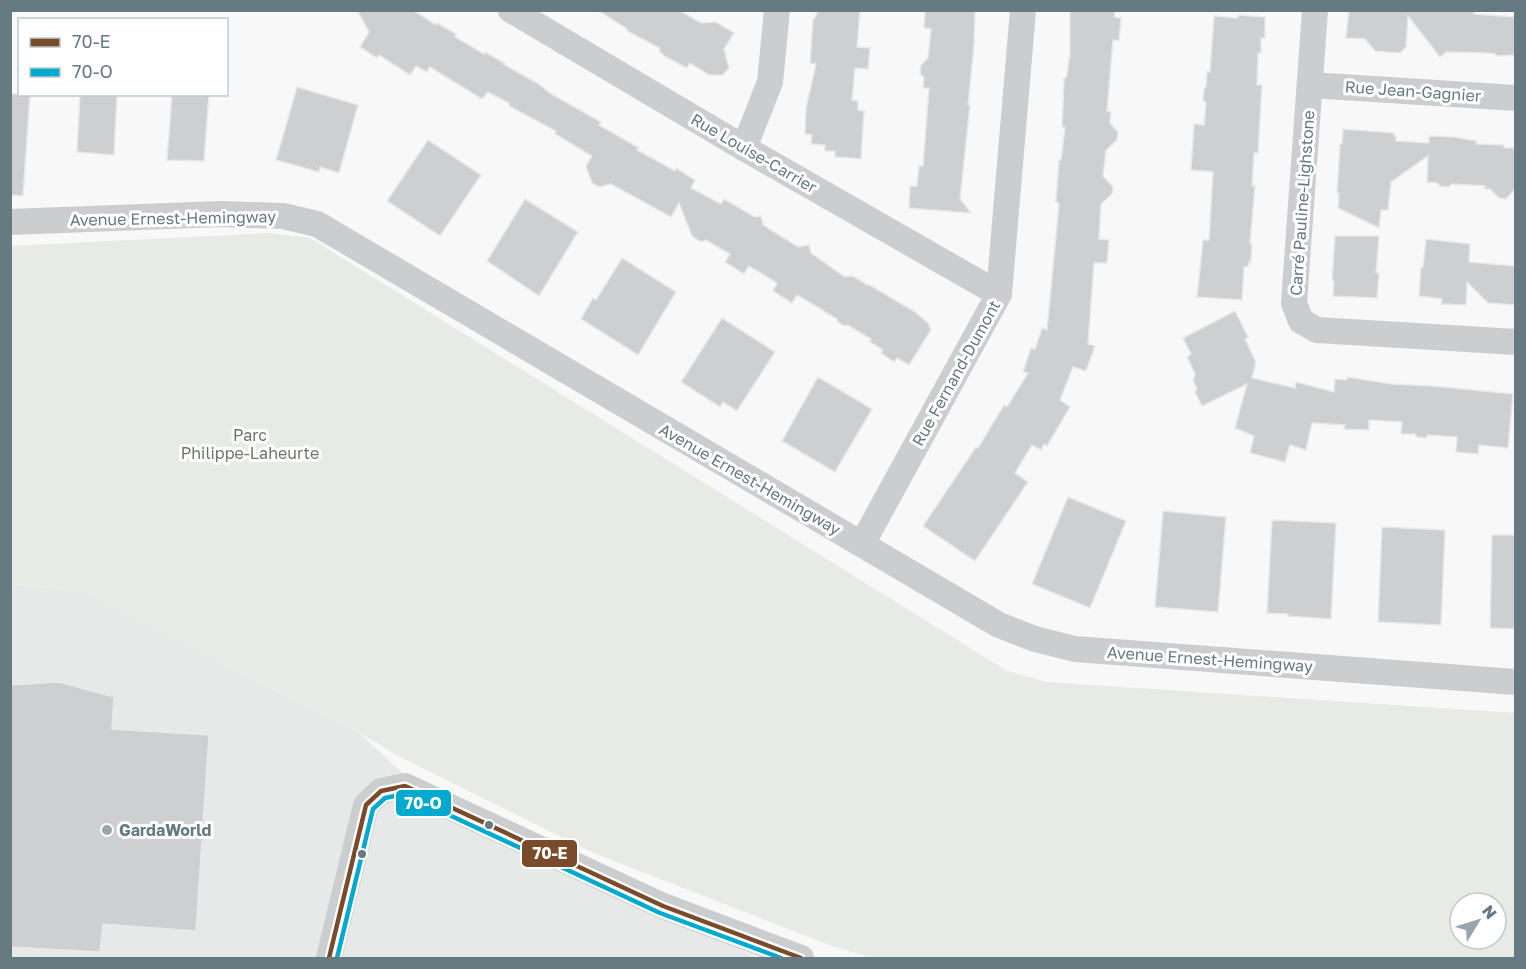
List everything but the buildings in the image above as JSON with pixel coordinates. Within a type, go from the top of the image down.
[{"type":"street","name":"Rue Louise-Carrier","points":[[511,10],[744,148],[999,294]]},
{"type":"street","points":[[744,148],[770,82],[777,10]]},
{"type":"street","name":"Rue Fernand-Dumont","points":[[862,544],[999,294],[1023,10]]},
{"type":"street","name":"Carré Pauline-Lighstone","points":[[1315,10],[1294,303],[1301,321],[1317,330],[1515,342]]},
{"type":"street","name":"Rue Jean-Gagnier","points":[[1310,85],[1515,98]]},
{"type":"street","name":"Avenue Ernest-Hemingway","points":[[10,222],[220,214],[283,216],[317,224],[999,625],[1035,639],[1075,649],[1515,682]]},
{"type":"street","points":[[329,958],[366,805],[381,791],[405,786],[663,906],[801,958]]},
{"type":"shaded area","points":[[10,584],[78,589],[358,732],[453,819],[759,958],[11,958]]},
{"type":"green space","name":"Parc Philippe-Laheurte","points":[[269,233],[310,238],[1007,671],[1047,682],[1515,713],[1515,958],[872,958],[829,945],[596,854],[400,757],[358,732],[78,589],[11,584],[11,246]]},
{"type":"transit line","name":"70-E","points":[[329,958],[366,805],[381,791],[405,786],[663,906],[801,958]]},
{"type":"transit line","name":"70-O","points":[[337,958],[373,809],[385,798],[404,794],[660,913],[781,958]]},
{"type":"place","name":"GardaWorld","points":[[107,830]]}]
